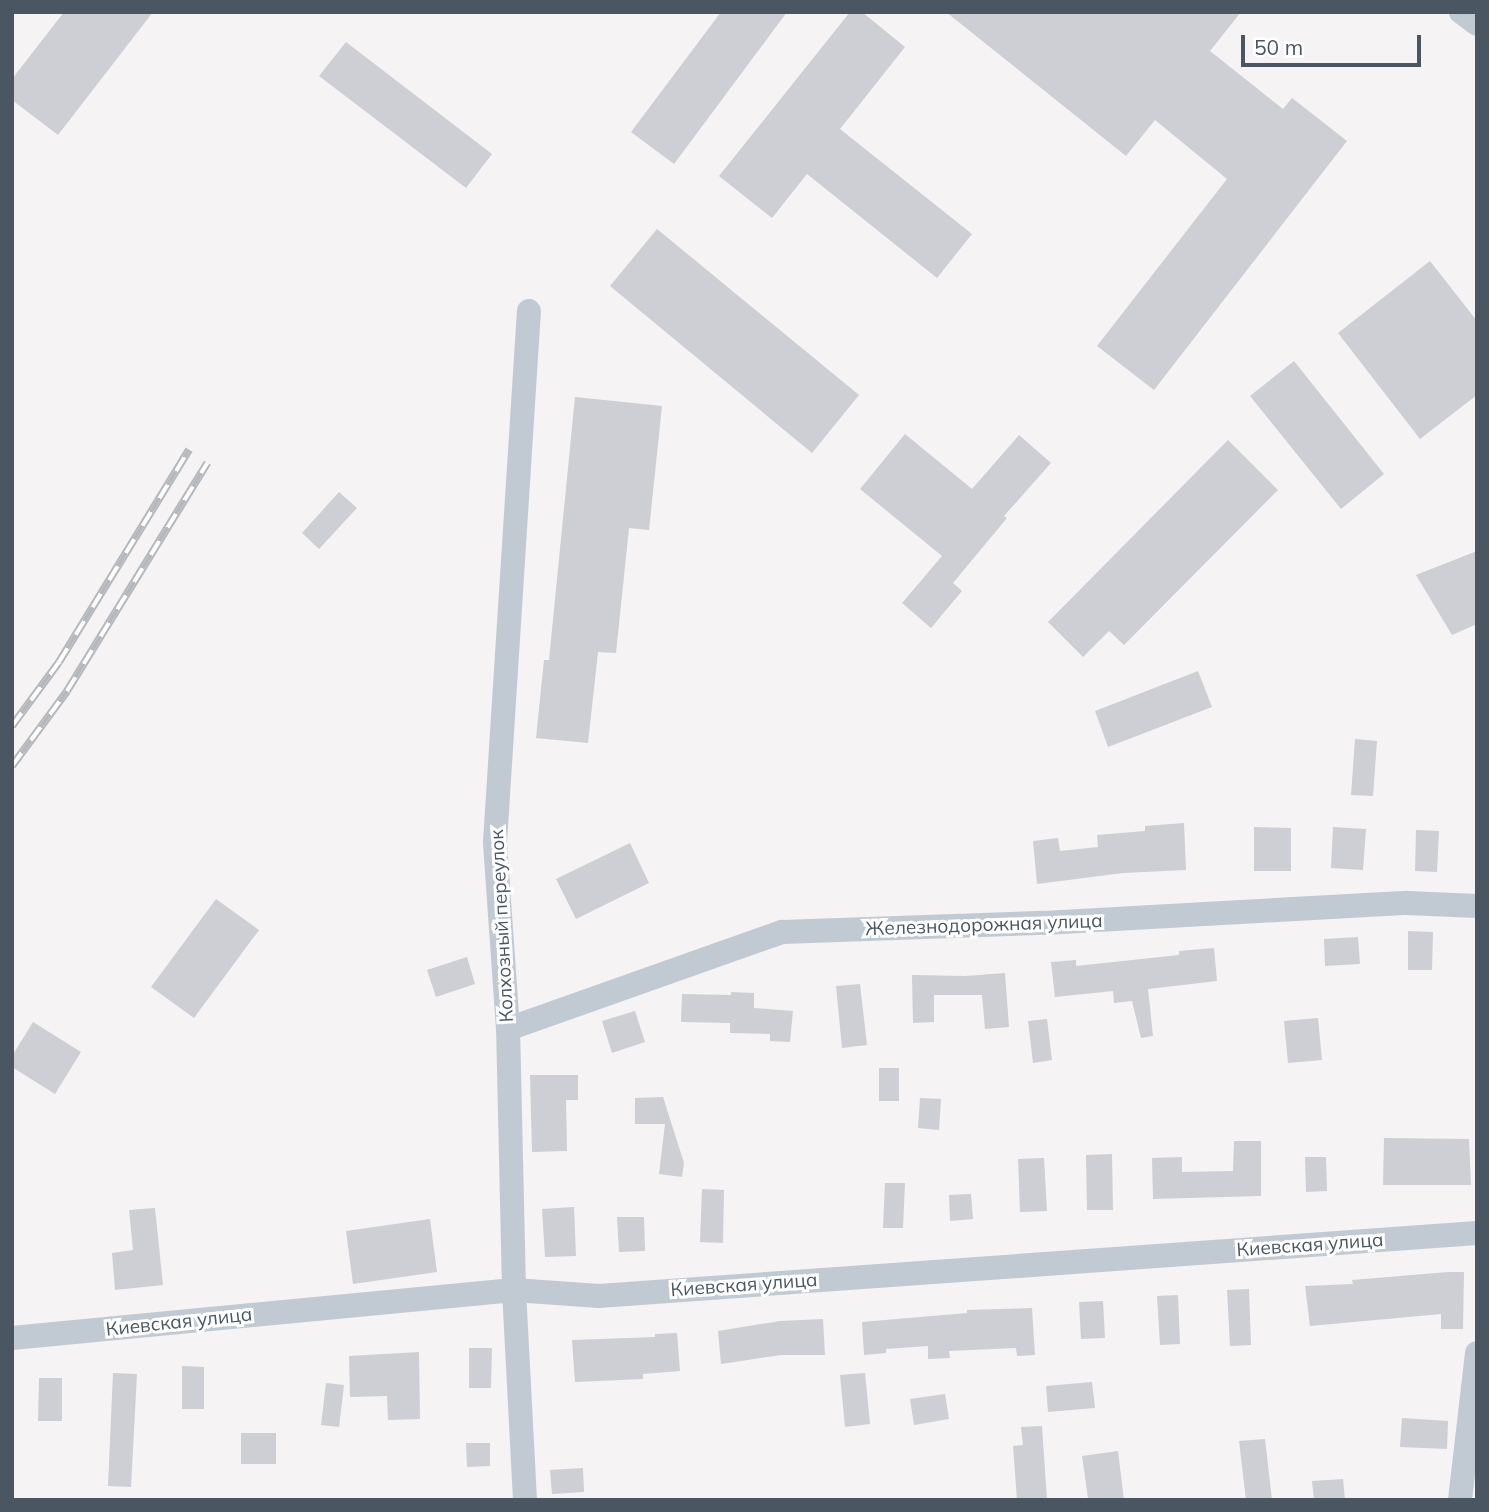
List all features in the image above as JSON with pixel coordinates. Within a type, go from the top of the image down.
[{"type":"street","points":[[1461,12],[1477,24]]},
{"type":"street","name":"Колхозный переулок","points":[[525,1500],[514,1290],[508,1029],[495,842],[529,311]]},
{"type":"street","name":"Железнодорожная улица","points":[[508,1029],[782,932],[1044,923],[1407,903],[1477,906]]},
{"type":"street","name":"Киевская улица","points":[[12,1339],[514,1290],[599,1296],[1477,1233]]},
{"type":"street","points":[[1460,1500],[1477,1353]]},
{"type":"building","points":[[64,12],[153,12],[58,135],[12,100],[12,79]]},
{"type":"building","points":[[721,12],[787,12],[674,164],[631,132]]},
{"type":"building","points":[[850,12],[862,12],[905,47],[840,129],[972,234],[937,278],[807,174],[772,218],[719,176]]},
{"type":"building","points":[[946,12],[1241,12],[1210,51],[1283,109],[1292,98],[1347,141],[1154,390],[1097,346],[1227,179],[1155,120],[1126,156]]},
{"type":"building","points":[[346,42],[492,154],[466,188],[319,76]]},
{"type":"building","points":[[657,229],[859,395],[812,453],[610,286]]},
{"type":"building","points":[[1430,261],[1477,321],[1477,395],[1420,439],[1338,333]]},
{"type":"building","points":[[1294,361],[1384,474],[1341,509],[1250,396]]},
{"type":"building","points":[[575,397],[662,406],[649,530],[629,528],[616,653],[598,652],[588,743],[536,738],[544,660],[549,660]]},
{"type":"building","points":[[905,434],[972,489],[1019,435],[1051,463],[1004,516],[1007,518],[953,583],[962,591],[931,628],[902,603],[942,556],[860,489]]},
{"type":"building","points":[[1228,440],[1278,490],[1124,645],[1109,631],[1083,657],[1048,622]]},
{"type":"building","points":[[339,492],[357,508],[319,549],[302,533]]},
{"type":"building","points":[[1477,551],[1477,624],[1452,635],[1416,575]]},
{"type":"building","points":[[1198,671],[1212,707],[1108,747],[1095,711]]},
{"type":"building","points":[[1355,739],[1377,741],[1373,796],[1351,795]]},
{"type":"building","points":[[1184,823],[1186,870],[1123,873],[1037,884],[1033,841],[1058,838],[1060,851],[1098,847],[1097,835],[1145,831],[1145,826]]},
{"type":"building","points":[[1254,827],[1291,828],[1291,871],[1254,871]]},
{"type":"building","points":[[1333,827],[1366,829],[1363,870],[1331,868]]},
{"type":"building","points":[[1416,830],[1439,831],[1437,872],[1415,871]]},
{"type":"building","points":[[630,843],[649,883],[576,919],[556,879]]},
{"type":"building","points":[[216,899],[259,930],[194,1018],[151,987]]},
{"type":"building","points":[[1408,931],[1433,932],[1432,970],[1408,970]]},
{"type":"building","points":[[1358,937],[1360,964],[1325,966],[1324,939]]},
{"type":"building","points":[[1214,948],[1217,981],[1148,989],[1153,1036],[1141,1038],[1132,1001],[1114,1003],[1113,991],[1055,997],[1051,962],[1076,960],[1076,966],[1179,955],[1179,951]]},
{"type":"building","points":[[467,957],[475,984],[436,997],[427,970]]},
{"type":"building","points":[[1005,973],[1009,1027],[985,1029],[982,995],[934,995],[934,1022],[913,1023],[912,975],[965,976]]},
{"type":"building","points":[[860,984],[867,1045],[842,1048],[836,986]]},
{"type":"building","points":[[731,992],[754,993],[754,1008],[793,1011],[790,1042],[770,1041],[770,1034],[730,1033],[730,1023],[681,1022],[682,994],[731,995]]},
{"type":"building","points":[[635,1011],[645,1042],[612,1053],[602,1021]]},
{"type":"building","points":[[1318,1018],[1322,1060],[1288,1063],[1284,1021]]},
{"type":"building","points":[[1047,1019],[1052,1060],[1033,1063],[1028,1021]]},
{"type":"building","points":[[33,1022],[81,1052],[55,1094],[12,1067],[12,1056]]},
{"type":"building","points":[[879,1068],[899,1068],[899,1101],[879,1101]]},
{"type":"building","points":[[530,1075],[578,1075],[578,1100],[566,1100],[567,1151],[532,1152]]},
{"type":"building","points":[[663,1097],[684,1163],[682,1177],[659,1174],[665,1124],[635,1124],[635,1098]]},
{"type":"building","points":[[920,1098],[941,1099],[939,1130],[918,1128]]},
{"type":"building","points":[[1384,1138],[1469,1139],[1471,1185],[1383,1185]]},
{"type":"building","points":[[1234,1141],[1261,1141],[1261,1196],[1153,1199],[1152,1158],[1182,1157],[1182,1172],[1233,1171]]},
{"type":"building","points":[[1112,1154],[1113,1210],[1087,1210],[1086,1155]]},
{"type":"building","points":[[1305,1157],[1326,1157],[1327,1191],[1306,1192]]},
{"type":"building","points":[[1044,1158],[1047,1211],[1020,1212],[1018,1159]]},
{"type":"building","points":[[885,1183],[905,1183],[903,1228],[883,1228]]},
{"type":"building","points":[[702,1189],[724,1190],[723,1243],[700,1242]]},
{"type":"building","points":[[971,1194],[973,1219],[950,1221],[949,1195]]},
{"type":"building","points":[[574,1207],[576,1256],[545,1257],[542,1209]]},
{"type":"building","points":[[155,1208],[163,1285],[115,1290],[112,1253],[133,1250],[129,1210]]},
{"type":"building","points":[[617,1217],[644,1217],[645,1251],[619,1252]]},
{"type":"building","points":[[430,1219],[437,1272],[353,1284],[346,1231]]},
{"type":"building","points":[[1464,1272],[1463,1329],[1441,1329],[1441,1314],[1310,1326],[1305,1286],[1353,1284],[1352,1280]]},
{"type":"building","points":[[1249,1289],[1251,1345],[1230,1346],[1227,1290]]},
{"type":"building","points":[[1178,1295],[1180,1344],[1160,1345],[1157,1296]]},
{"type":"building","points":[[1103,1301],[1105,1338],[1081,1339],[1079,1302]]},
{"type":"building","points":[[1032,1308],[1035,1355],[1017,1356],[1016,1348],[949,1351],[950,1358],[928,1359],[928,1346],[886,1349],[886,1353],[864,1355],[862,1322],[967,1313],[967,1310]]},
{"type":"building","points":[[823,1319],[825,1355],[781,1355],[721,1364],[718,1331],[780,1321]]},
{"type":"building","points":[[677,1333],[680,1371],[643,1374],[643,1379],[575,1382],[572,1340],[655,1337],[655,1334]]},
{"type":"building","points":[[469,1348],[492,1348],[491,1388],[469,1388]]},
{"type":"building","points":[[419,1352],[420,1419],[388,1420],[387,1396],[350,1397],[349,1356]]},
{"type":"building","points":[[182,1366],[204,1367],[204,1409],[182,1409]]},
{"type":"building","points":[[113,1373],[137,1374],[131,1487],[108,1486]]},
{"type":"building","points":[[865,1373],[870,1424],[845,1427],[840,1375]]},
{"type":"building","points":[[39,1378],[62,1378],[62,1421],[38,1421]]},
{"type":"building","points":[[1092,1382],[1095,1408],[1048,1412],[1046,1386]]},
{"type":"building","points":[[326,1383],[344,1385],[339,1427],[321,1425]]},
{"type":"building","points":[[945,1394],[949,1419],[914,1425],[910,1399]]},
{"type":"building","points":[[1402,1418],[1448,1421],[1447,1449],[1400,1447]]},
{"type":"building","points":[[1042,1426],[1047,1500],[1017,1500],[1013,1446],[1023,1445],[1021,1427]]},
{"type":"building","points":[[241,1433],[276,1433],[276,1464],[241,1464]]},
{"type":"building","points":[[1265,1439],[1272,1500],[1246,1500],[1239,1441]]},
{"type":"building","points":[[466,1443],[490,1443],[490,1466],[467,1467]]},
{"type":"building","points":[[1118,1451],[1124,1500],[1088,1498],[1082,1456]]},
{"type":"building","points":[[583,1468],[584,1492],[552,1494],[550,1470]]},
{"type":"building","points":[[1343,1479],[1345,1500],[1314,1500],[1312,1481]]},
{"type":"railway","points":[[12,726],[59,662],[189,450]]},
{"type":"railway","points":[[12,766],[67,691],[207,463]]}]
